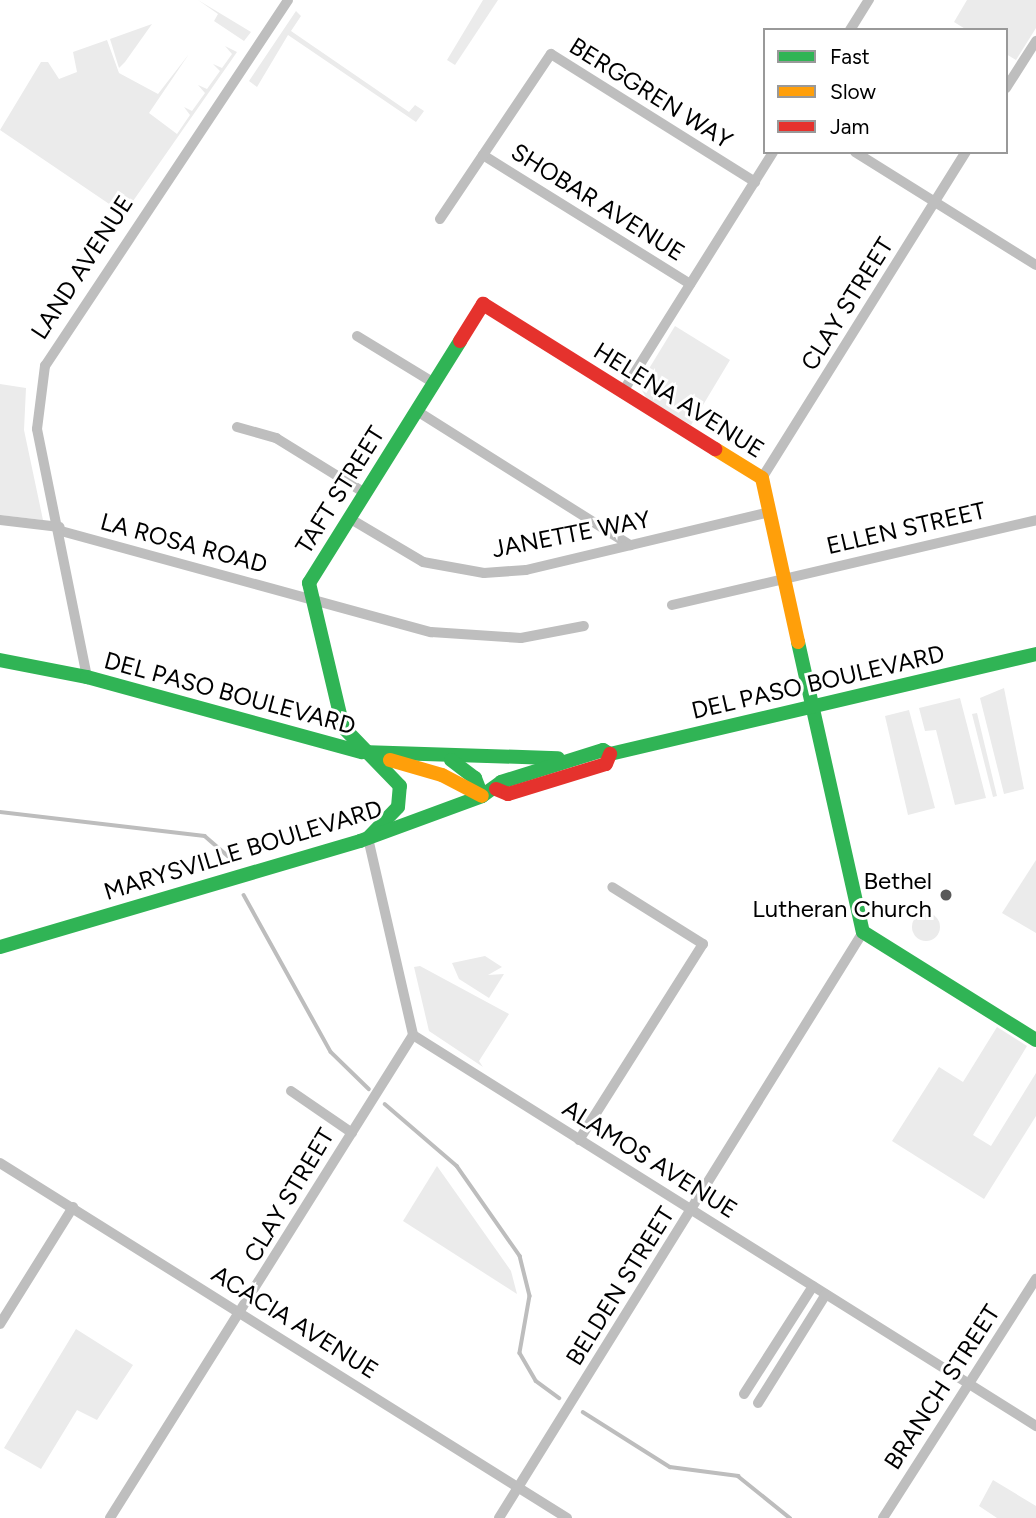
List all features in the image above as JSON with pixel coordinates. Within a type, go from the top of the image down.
[{"type":"main road","name":"HELENA AVENUE","points":[[483,304],[762,478],[863,932]]},
{"type":"main road","name":"TAFT STREET","points":[[362,752],[343,727],[309,583],[483,304]]},
{"type":"main road","name":"DEL PASO BOULEVARD","points":[[610,754],[1036,654]]},
{"type":"main road","name":"DEL PASO BOULEVARD","points":[[0,660],[87,677],[362,752],[450,760],[584,756]]},
{"type":"main road","name":"MARYSVILLE BOULEVARD","points":[[0,947],[368,838],[482,796],[496,789],[501,782],[603,750],[610,754],[606,764],[508,794],[496,789]]},
{"type":"main road","points":[[362,752],[442,775],[482,796]]},
{"type":"main road","points":[[362,752],[394,776],[402,796],[368,838]]},
{"type":"main road","points":[[450,760],[475,778],[482,796]]},
{"type":"main road","points":[[863,932],[1036,1040]]},
{"type":"street","name":"LAND AVENUE","points":[[87,677],[61,529],[37,417],[50,351],[288,0]]},
{"type":"street","points":[[851,28],[869,0]]},
{"type":"street","points":[[1008,85],[1036,41]]},
{"type":"street","name":"BERGGREN WAY","points":[[440,219],[551,54],[755,182]]},
{"type":"street","points":[[622,393],[772,154]]},
{"type":"street","points":[[858,154],[1036,265]]},
{"type":"street","name":"CLAY STREET","points":[[762,478],[965,154]]},
{"type":"street","name":"SHOBAR AVENUE","points":[[483,155],[690,284]]},
{"type":"street","points":[[357,336],[434,383]]},
{"type":"street","points":[[416,411],[630,545]]},
{"type":"street","points":[[237,427],[276,438],[365,493]]},
{"type":"street","name":"JANETTE WAY","points":[[349,519],[408,556],[464,572],[526,570],[770,512]]},
{"type":"street","name":"LA ROSA ROAD","points":[[0,520],[61,529],[313,600],[461,636],[521,638],[584,626]]},
{"type":"street","name":"ELLEN STREET","points":[[785,577],[1036,520]]},
{"type":"street","points":[[672,605],[785,577]]},
{"type":"street","points":[[368,838],[413,1035]]},
{"type":"street","points":[[579,1140],[703,944],[611,887]]},
{"type":"street","name":"BELDEN STREET","points":[[499,1518],[693,1210],[863,932]]},
{"type":"street","name":"CLAY STREET","points":[[110,1518],[242,1314],[413,1035]]},
{"type":"street","name":"ALAMOS AVENUE","points":[[413,1035],[1036,1426]]},
{"type":"street","points":[[291,1091],[352,1133]]},
{"type":"street","name":"ACACIA AVENUE","points":[[0,1163],[567,1518]]},
{"type":"street","points":[[0,1324],[74,1207]]},
{"type":"street","name":"BRANCH STREET","points":[[883,1518],[1036,1279]]},
{"type":"street","points":[[744,1394],[813,1286]]},
{"type":"street","points":[[758,1403],[827,1294]]},
{"type":"street","points":[[753,1380],[767,1389]]},
{"type":"shaded area","points":[[198,0],[251,32],[244,41],[214,21],[218,14]]},
{"type":"shaded area","points":[[483,0],[498,0],[455,65],[447,60]]},
{"type":"shaded area","points":[[967,0],[1036,0],[1036,28],[1016,60],[1008,55],[1008,28],[964,28],[954,22]]},
{"type":"shaded area","points":[[296,11],[301,16],[291,31],[409,112],[415,105],[424,111],[416,122],[288,35],[257,87],[249,81]]},
{"type":"shaded area","points":[[152,24],[125,62],[119,68],[110,39]]},
{"type":"shaded area","points":[[107,40],[119,73],[158,94],[189,54],[149,113],[177,134],[190,115],[184,107],[192,111],[205,93],[198,85],[207,89],[220,71],[213,64],[222,68],[232,54],[225,46],[237,52],[124,214],[0,130],[41,62],[48,62],[59,79],[77,72],[73,52]]},
{"type":"shaded area","points":[[675,326],[730,360],[691,425],[648,401],[639,385]]},
{"type":"shaded area","points":[[0,384],[26,388],[24,430],[43,520],[0,515]]},
{"type":"shaded area","points":[[1004,688],[1024,789],[1004,794],[980,698]]},
{"type":"shaded area","points":[[960,698],[986,798],[955,805],[936,730],[925,731],[919,708]]},
{"type":"shaded area","points":[[909,710],[935,808],[908,815],[885,716]]},
{"type":"shaded area","points":[[977,713],[997,796],[993,797],[972,714]]},
{"type":"shaded area","points":[[1036,860],[1036,933],[1002,913]]},
{"type":"shaded area","points":[[926,913],[936,917],[940,927],[936,937],[926,941],[916,937],[912,927],[916,917]]},
{"type":"shaded area","points":[[485,956],[502,967],[488,975],[504,974],[489,998],[459,979],[452,963]]},
{"type":"shaded area","points":[[420,966],[509,1014],[479,1061],[483,1067],[429,1031],[414,967]]},
{"type":"shaded area","points":[[997,1027],[1027,1046],[973,1135],[991,1146],[1036,1073],[1036,1116],[984,1199],[892,1141],[939,1067],[963,1082]]},
{"type":"shaded area","points":[[437,1166],[511,1271],[517,1294],[403,1221]]},
{"type":"shaded area","points":[[76,1329],[133,1365],[97,1420],[77,1410],[41,1469],[4,1448]]},
{"type":"shaded area","points":[[993,1480],[1036,1506],[1036,1518],[997,1518],[979,1506]]},
{"type":"waterway","points":[[0,812],[205,836],[229,857]]},
{"type":"waterway","points":[[244,895],[331,1052],[369,1089]]},
{"type":"waterway","points":[[385,1104],[457,1166],[520,1256],[530,1296],[520,1353],[536,1381],[559,1398]]},
{"type":"waterway","points":[[583,1412],[670,1467],[738,1476],[790,1518]]},
{"type":"traffic: fast","points":[[368,838],[398,807],[400,786],[343,727],[309,583],[460,341]]},
{"type":"traffic: fast","points":[[798,642],[863,932],[1036,1040]]},
{"type":"traffic: fast","points":[[610,754],[1036,654]]},
{"type":"traffic: fast","points":[[0,660],[87,677],[362,752],[558,758]]},
{"type":"traffic: fast","points":[[0,947],[360,841],[482,796],[501,782],[603,750],[610,754]]},
{"type":"traffic: fast","points":[[451,760],[475,778],[482,796]]},
{"type":"traffic: slow","points":[[715,449],[762,478],[798,642]]},
{"type":"traffic: slow","points":[[390,760],[442,775],[482,796]]},
{"type":"traffic: jam","points":[[460,341],[483,304],[715,449]]},
{"type":"traffic: jam","points":[[496,789],[508,794],[606,764],[610,754]]},
{"type":"place","name":"Bethel Lutheran Church","points":[[946,895]]}]
